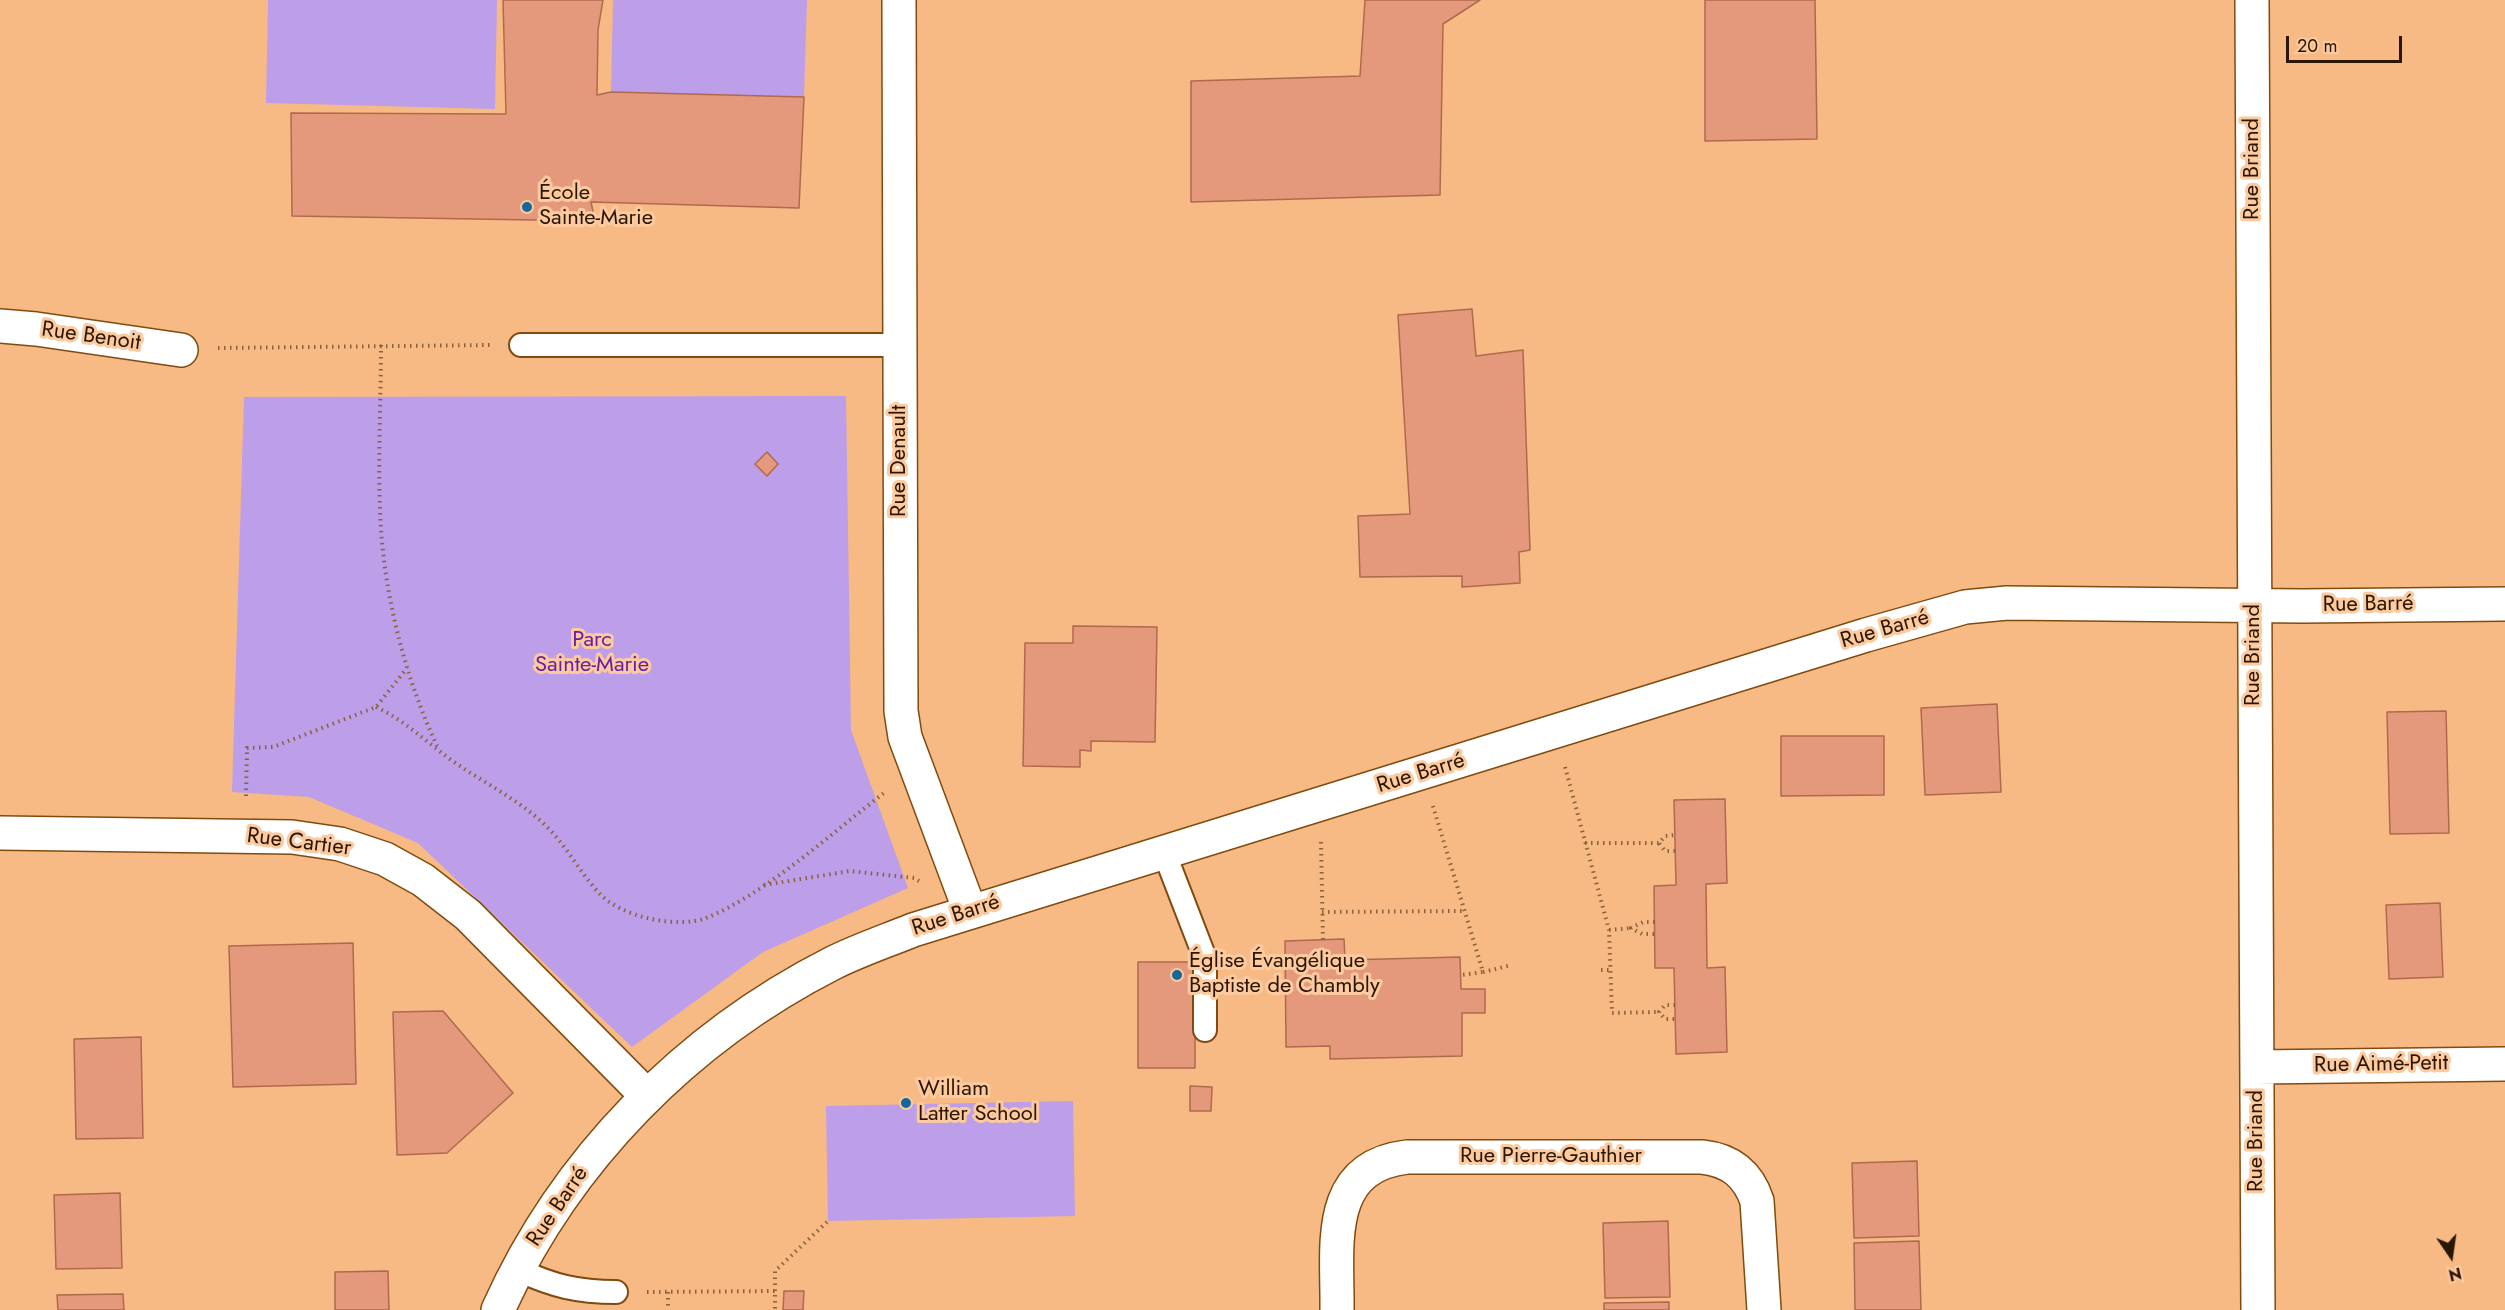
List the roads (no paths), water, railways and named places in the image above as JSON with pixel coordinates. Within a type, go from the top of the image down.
[{"type":"street","name":"Rue Denault","points":[[899,0],[901,711],[905,737],[970,911]]},
{"type":"street","name":"Rue Briand","points":[[2252,0],[2258,1310]]},
{"type":"street","name":"Rue Benoit","points":[[0,327],[36,329],[181,350]]},
{"type":"street","name":"Rue Barré","points":[[498,1310],[550,1214],[584,1167],[647,1096],[694,1054],[738,1022],[813,974],[857,952],[970,911],[1866,635],[1965,607],[2044,602],[2254,606],[2505,604]]},
{"type":"street","name":"Rue Cartier","points":[[0,833],[292,837],[340,844],[385,859],[423,880],[468,915],[647,1096]]},
{"type":"street","name":"Rue Aimé-Petit","points":[[2257,1067],[2505,1064]]},
{"type":"street","name":"Rue Pierre-Gauthier","points":[[1337,1310],[1340,1213],[1355,1182],[1373,1166],[1395,1159],[1702,1157],[1733,1166],[1748,1181],[1757,1201],[1764,1310]]},
{"type":"lane","points":[[521,345],[900,345]]},
{"type":"lane","points":[[1164,852],[1205,958],[1205,1030]]},
{"type":"lane","points":[[518,1270],[551,1285],[576,1291],[616,1292]]},
{"type":"place","name":"École Sainte-Marie","points":[[527,207]]},
{"type":"place","name":"Église Évangélique Baptiste de Chambly","points":[[1177,975]]},
{"type":"place","name":"William Latter School","points":[[906,1103]]},
{"type":"park label","name":"Parc Sainte-Marie","points":[[592,654]]}]
